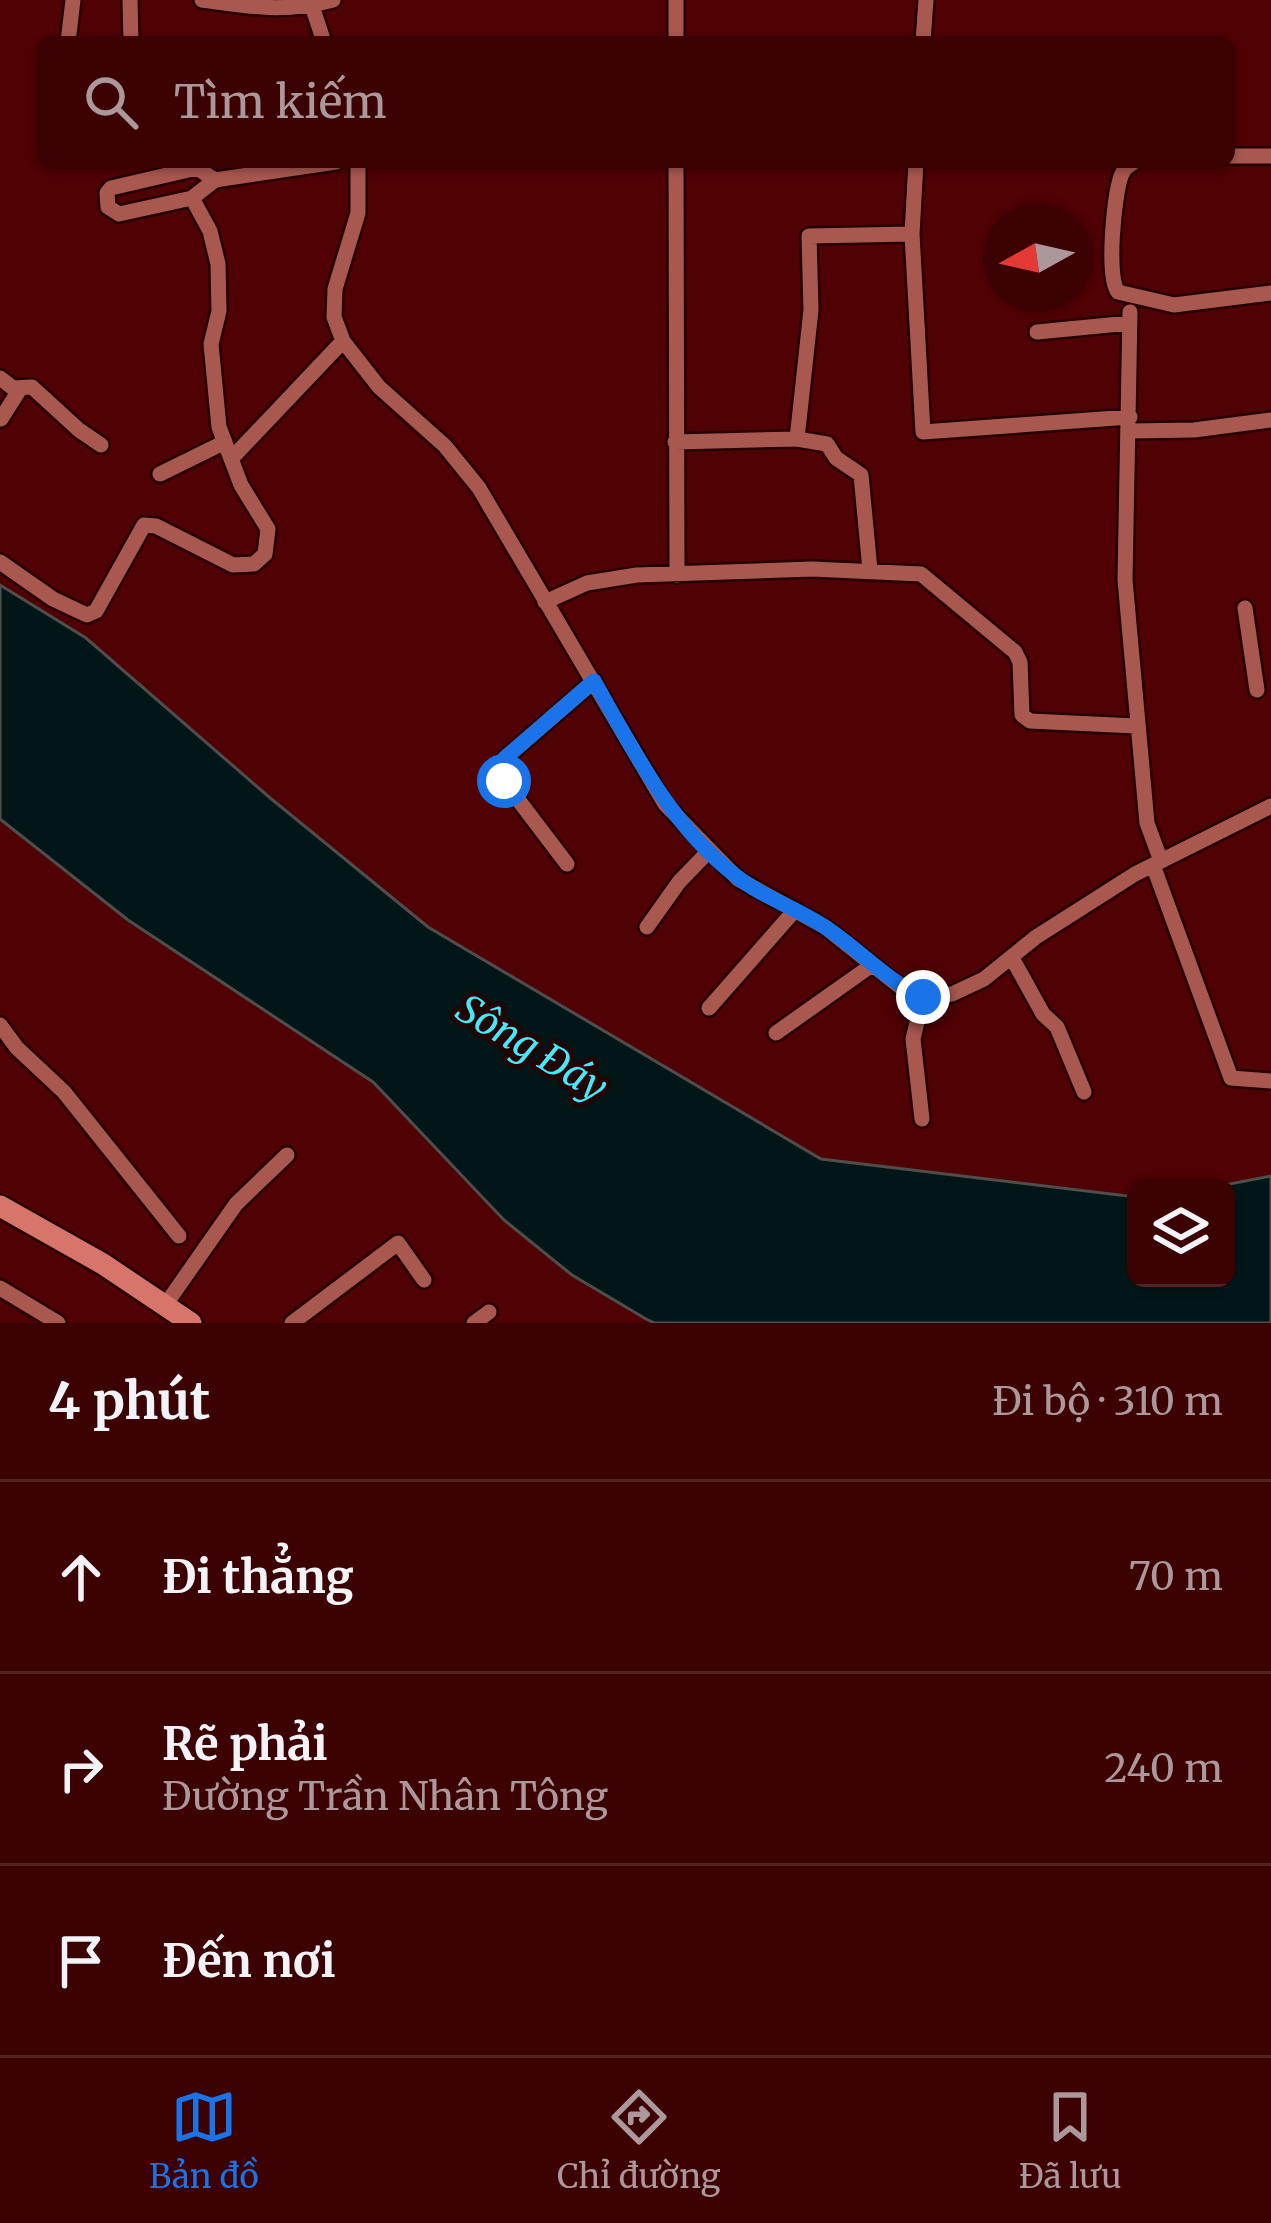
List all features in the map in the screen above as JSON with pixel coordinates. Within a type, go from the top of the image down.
[{"type":"main road","points":[[0,1206],[190,1323]]},
{"type":"street","points":[[69,36],[73,0]]},
{"type":"street","points":[[130,0],[131,36]]},
{"type":"street","points":[[202,0],[275,11],[333,0]]},
{"type":"street","points":[[676,0],[676,36]]},
{"type":"street","points":[[923,36],[926,0]]},
{"type":"street","points":[[311,3],[322,36]]},
{"type":"street","points":[[1235,156],[1271,155]]},
{"type":"street","points":[[166,168],[111,188],[108,207],[119,214],[192,198],[215,180],[293,168]]},
{"type":"street","points":[[197,168],[215,180]]},
{"type":"street","points":[[358,168],[358,213],[335,289],[334,317],[343,341],[380,387],[445,446],[479,488],[661,797],[738,879],[826,927],[899,986],[923,997],[952,994],[984,979],[1036,937],[1157,863],[1271,806]]},
{"type":"street","points":[[676,168],[677,574]]},
{"type":"street","points":[[916,168],[912,234],[923,432],[1130,424],[1194,430],[1271,420]]},
{"type":"street","points":[[1126,168],[1119,186],[1113,287],[1174,305],[1271,293]]},
{"type":"street","points":[[0,562],[87,615],[96,611],[144,526],[156,526],[233,565],[254,564],[265,554],[268,530],[241,485],[219,427],[211,344],[219,311],[218,264],[211,235],[192,198]]},
{"type":"street","points":[[797,439],[811,310],[809,236],[912,234]]},
{"type":"street","points":[[1036,332],[1130,317],[1125,580],[1147,823],[1231,1078],[1271,1081]]},
{"type":"street","points":[[160,474],[228,450],[343,341]]},
{"type":"street","points":[[0,378],[20,389],[32,387],[101,445]]},
{"type":"street","points":[[2,419],[20,389]]},
{"type":"street","points":[[675,442],[797,439],[827,444],[840,462],[861,476],[870,570]]},
{"type":"street","points":[[545,602],[587,583],[637,575],[870,570],[921,574],[1015,652],[1020,662],[1022,715],[1030,721],[1136,726]]},
{"type":"street","points":[[1245,608],[1263,669],[1257,690]]},
{"type":"street","points":[[567,864],[500,770],[505,758],[594,681]]},
{"type":"street","points":[[647,927],[708,851]]},
{"type":"street","points":[[709,1008],[795,910]]},
{"type":"street","points":[[1012,958],[1043,1014],[1057,1027],[1084,1092]]},
{"type":"street","points":[[776,1033],[872,965]]},
{"type":"street","points":[[922,1118],[914,1039],[923,997]]},
{"type":"street","points":[[0,1025],[64,1092],[179,1236]]},
{"type":"street","points":[[166,1304],[236,1204],[287,1156]]},
{"type":"street","points":[[292,1323],[398,1243],[424,1280]]},
{"type":"street","points":[[0,1288],[58,1323]]},
{"type":"street","points":[[474,1323],[489,1312]]},
{"type":"water","name":"Sông Đáy","points":[[0,585],[86,638],[428,927],[821,1159],[1127,1196],[1127,1287],[1235,1287],[1235,1183],[1271,1176],[1271,1323],[655,1323],[572,1275],[504,1220],[373,1082],[128,920],[0,819]]},
{"type":"route","points":[[504,781],[500,770],[505,758],[594,681],[665,804],[708,851],[738,879],[826,927],[899,986],[923,997]]}]
